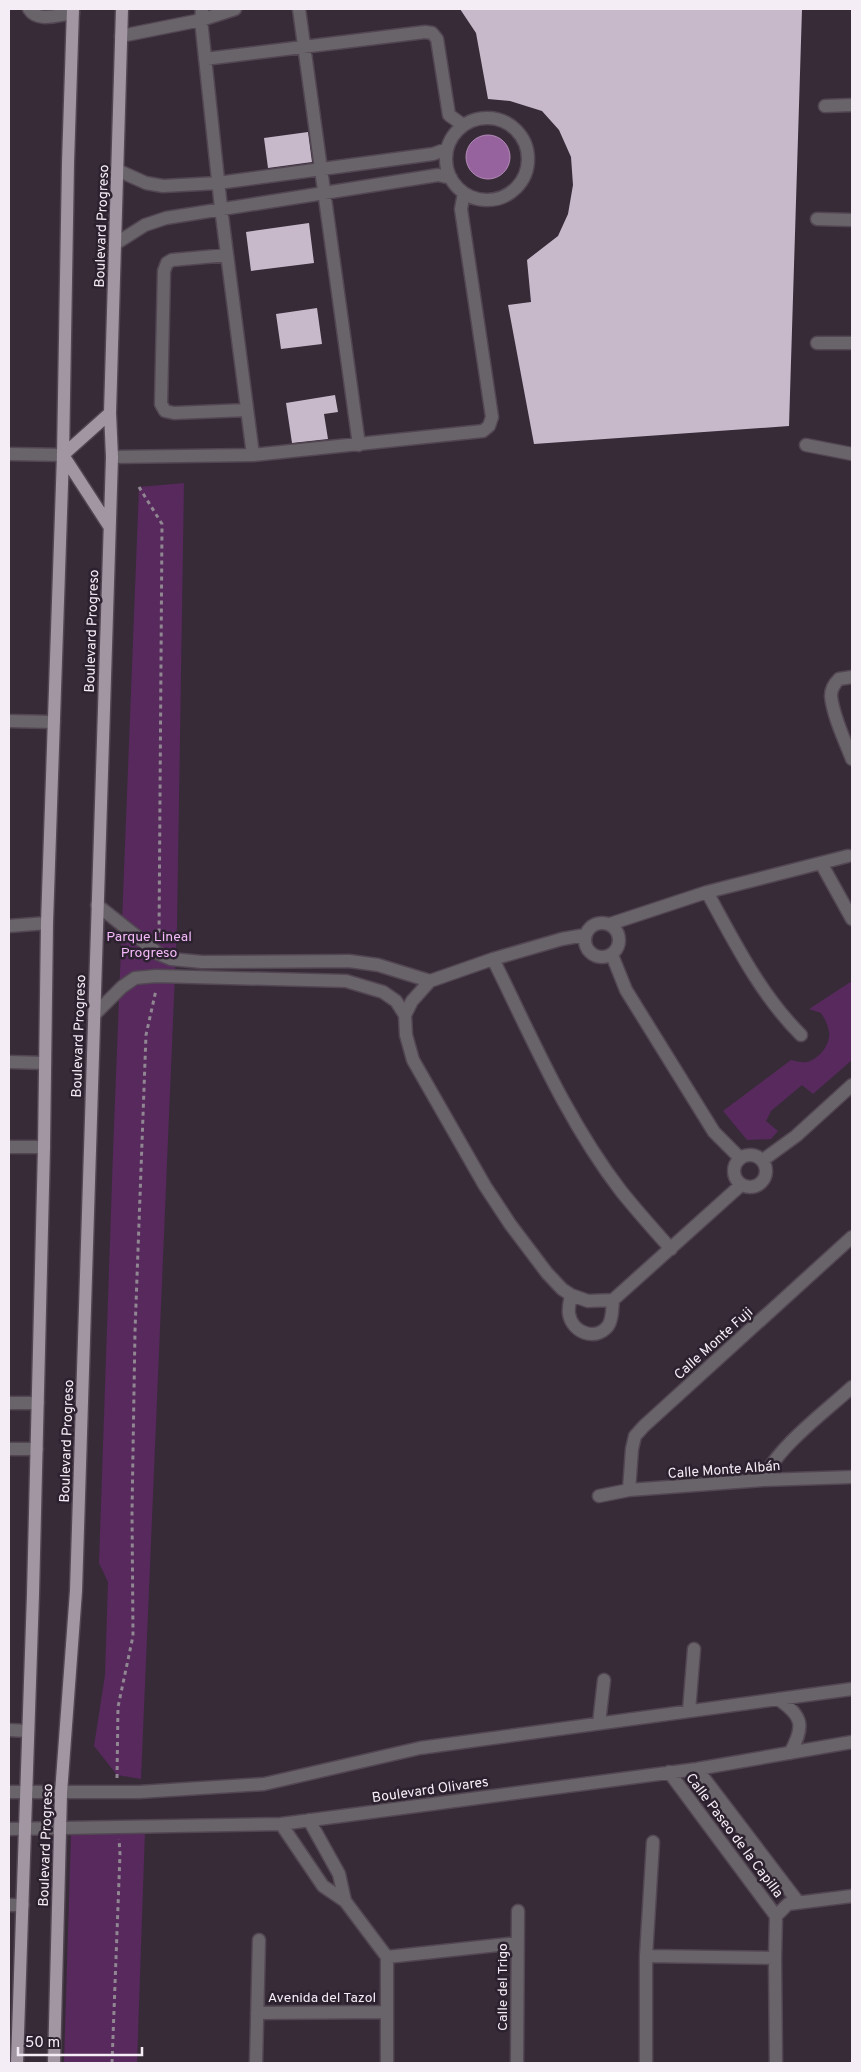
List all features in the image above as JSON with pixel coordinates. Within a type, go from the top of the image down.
[{"type":"main road","name":"Boulevard Progreso","points":[[54,2063],[61,1793],[76,1591],[112,458],[110,413],[122,9]]},
{"type":"main road","name":"Boulevard Progreso","points":[[17,2063],[14,2035],[26,1828],[37,1450],[47,923],[63,455],[73,11]]},
{"type":"main road","points":[[109,526],[63,455],[110,413]]},
{"type":"street","points":[[28,9],[39,18],[73,11]]},
{"type":"street","points":[[121,36],[202,14],[235,9]]},
{"type":"street","points":[[299,9],[359,445]]},
{"type":"street","points":[[202,14],[218,183],[253,455]]},
{"type":"street","points":[[205,59],[425,32],[432,33],[437,38],[449,115],[463,125]]},
{"type":"street","points":[[825,106],[852,105]]},
{"type":"street","points":[[481,118],[491,118],[510,125],[522,139],[527,158],[523,177],[510,192],[492,199],[472,197],[464,193],[451,178],[447,169],[447,149],[450,140],[463,125],[481,118]]},
{"type":"street","points":[[117,170],[146,183],[163,186],[218,183],[432,154],[447,149]]},
{"type":"street","points":[[115,244],[145,225],[166,218],[438,176],[451,178]]},
{"type":"street","points":[[112,458],[253,455],[483,431],[489,426],[492,417],[461,209],[464,193]]},
{"type":"street","points":[[816,219],[852,220]]},
{"type":"street","points":[[227,255],[172,260],[167,263],[164,271],[161,404],[165,411],[174,413],[247,410]]},
{"type":"street","points":[[817,343],[852,343]]},
{"type":"street","points":[[806,445],[852,454]]},
{"type":"street","points":[[9,454],[63,455]]},
{"type":"street","points":[[852,677],[839,679],[832,686],[831,696],[840,729],[852,759]]},
{"type":"street","points":[[9,721],[54,722]]},
{"type":"street","points":[[610,924],[615,928],[620,939],[612,955],[600,958],[586,947],[586,935],[592,926],[604,923],[610,924],[707,892],[848,856]]},
{"type":"street","points":[[821,863],[852,919]]},
{"type":"street","points":[[707,892],[758,983],[782,1016],[801,1035]]},
{"type":"street","points":[[97,905],[159,954],[171,959],[208,962],[349,961],[378,965],[430,981]]},
{"type":"street","points":[[9,926],[47,923]]},
{"type":"street","points":[[405,1015],[412,1002],[430,981],[493,959],[562,939],[586,935]]},
{"type":"street","points":[[612,955],[626,990],[714,1132],[740,1158]]},
{"type":"street","points":[[493,959],[560,1096],[593,1150],[621,1191],[671,1249]]},
{"type":"street","points":[[346,981],[349,961]]},
{"type":"street","points":[[207,976],[208,962]]},
{"type":"street","points":[[94,1015],[122,987],[136,978],[156,976],[346,981],[383,992],[396,1000],[405,1015],[406,1035],[413,1060],[480,1177],[510,1224],[547,1273],[571,1295],[588,1302],[613,1300],[741,1185]]},
{"type":"street","points":[[9,1062],[45,1063]]},
{"type":"street","points":[[763,1160],[796,1136],[852,1086]]},
{"type":"street","points":[[9,1146],[44,1147]]},
{"type":"street","points":[[749,1154],[763,1160],[766,1175],[761,1183],[751,1187],[741,1185],[735,1177],[736,1162],[749,1154]]},
{"type":"street","name":"Calle Monte Fuji","points":[[629,1490],[632,1449],[635,1436],[852,1237]]},
{"type":"street","points":[[571,1295],[568,1313],[572,1324],[577,1330],[591,1334],[600,1332],[608,1326],[612,1317],[613,1300]]},
{"type":"street","points":[[763,1480],[767,1471],[784,1449],[852,1387]]},
{"type":"street","points":[[9,1403],[38,1403]]},
{"type":"street","points":[[9,1449],[37,1450]]},
{"type":"street","name":"Calle Monte Albán","points":[[599,1496],[629,1490],[763,1480],[852,1477]]},
{"type":"street","points":[[689,1711],[694,1649]]},
{"type":"street","points":[[599,1723],[604,1680]]},
{"type":"street","points":[[9,1792],[139,1792],[264,1784],[294,1779],[420,1748],[852,1689]]},
{"type":"street","points":[[778,1699],[793,1709],[798,1716],[800,1728],[798,1738],[790,1753]]},
{"type":"street","points":[[9,1730],[28,1731]]},
{"type":"street","name":"Boulevard Olivares","points":[[9,1829],[281,1824],[697,1769],[852,1742]]},
{"type":"street","name":"Calle Paseo de la Capilla","points":[[697,1769],[798,1902]]},
{"type":"street","name":"Calle Paseo de la Capilla","points":[[669,1772],[780,1911],[775,1958],[776,2063]]},
{"type":"street","points":[[308,1820],[339,1874],[345,1901]]},
{"type":"street","points":[[281,1824],[323,1886],[345,1901],[387,1957],[387,2063]]},
{"type":"street","points":[[646,2063],[646,1956],[653,1842]]},
{"type":"street","points":[[780,1911],[798,1902],[852,1896]]},
{"type":"street","points":[[9,1905],[23,1905]]},
{"type":"street","name":"Calle del Trigo","points":[[517,2063],[518,1911]]},
{"type":"street","points":[[256,2063],[259,1940]]},
{"type":"street","points":[[387,1957],[517,1943]]},
{"type":"street","points":[[646,1956],[775,1958]]},
{"type":"street","name":"Avenida del Tazol","points":[[257,2013],[387,2012]]},
{"type":"path","points":[[139,486],[162,524],[159,954]]},
{"type":"path","points":[[117,1775],[118,1707],[133,1636],[132,1512],[135,1331],[146,1036],[156,996],[156,976]]},
{"type":"path","points":[[112,2063],[120,1854],[118,1830]]},
{"type":"green space","name":"Parque Lineal Progreso","points":[[184,483],[177,926],[141,1779],[117,1775],[94,1746],[105,1675],[108,1582],[99,1563],[139,487]]},
{"type":"green space","points":[[852,981],[852,1060],[813,1094],[802,1085],[771,1111],[766,1121],[778,1131],[771,1139],[747,1140],[723,1111],[791,1060],[807,1062],[820,1054],[828,1041],[829,1029],[821,1013],[809,1009]]},
{"type":"green space","points":[[145,1831],[137,2063],[64,2063],[71,1834]]},
{"type":"shaded area","points":[[488,135],[500,139],[506,145],[510,157],[506,169],[500,175],[488,179],[476,175],[470,169],[466,157],[470,145],[476,139]]},
{"type":"building","points":[[460,9],[802,9],[789,426],[534,444],[508,305],[531,302],[527,260],[558,236],[568,214],[573,185],[571,157],[559,130],[542,111],[510,101],[488,99],[476,33]]},
{"type":"building","points":[[308,132],[312,162],[268,168],[264,138]]},
{"type":"building","points":[[309,223],[314,263],[251,271],[246,232]]},
{"type":"building","points":[[317,308],[322,344],[281,349],[276,314]]},
{"type":"building","points":[[335,395],[338,412],[324,414],[328,439],[292,443],[286,403]]}]
